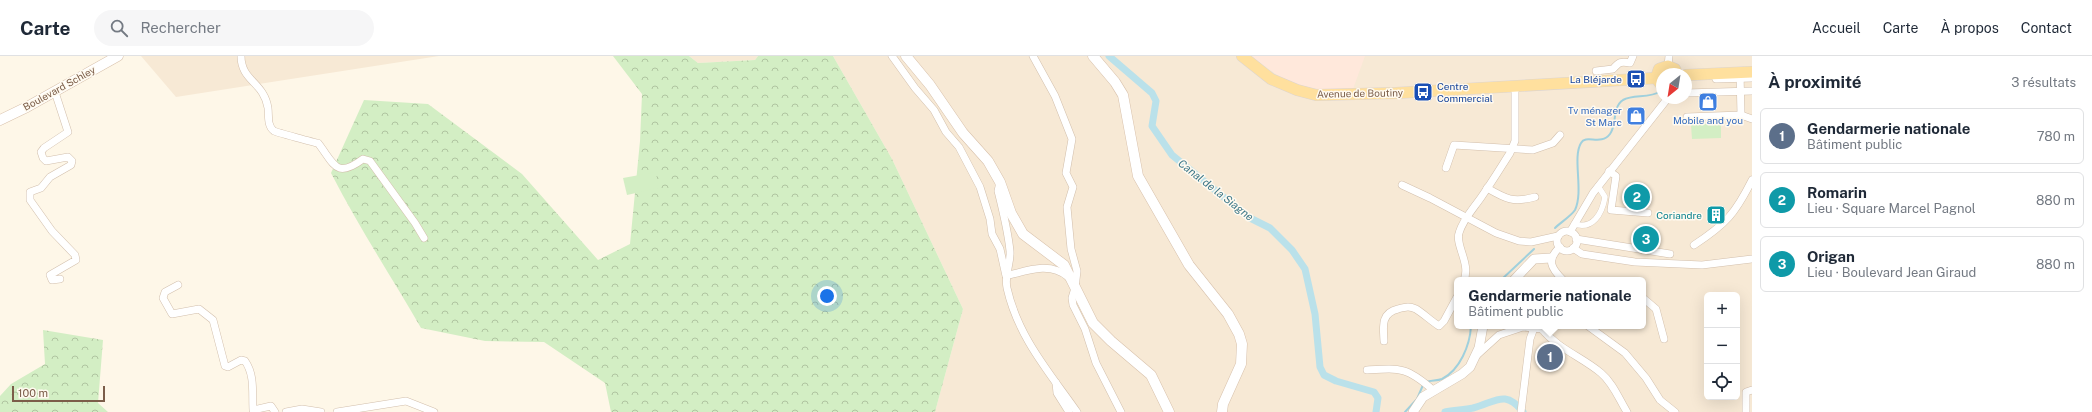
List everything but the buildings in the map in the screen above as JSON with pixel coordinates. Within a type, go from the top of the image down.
[{"type":"main road","name":"Boulevard Schley","points":[[0,120],[55,92],[118,56]]},
{"type":"main road","points":[[906,56],[930,84],[963,133],[988,161],[1000,182],[1011,213],[1023,234],[1064,265],[1093,323],[1150,375],[1169,412]]},
{"type":"main road","points":[[1093,56],[1115,82],[1123,95],[1138,176],[1188,265],[1228,314],[1239,334],[1242,344],[1241,364],[1223,404],[1222,412]]},
{"type":"main road","name":"Avenue de Boutiny","points":[[1242,56],[1271,79],[1297,90],[1316,95],[1374,94],[1515,86],[1656,82]]},
{"type":"main road","points":[[1660,68],[1669,61]]},
{"type":"main road","points":[[1692,75],[1740,76],[1752,72]]},
{"type":"street","points":[[241,56],[241,67],[265,95],[270,126],[275,131],[318,144],[336,168],[344,170],[350,168],[363,159],[370,161],[415,223],[424,238]]},
{"type":"street","points":[[892,56],[915,88],[934,110],[946,132],[959,147],[980,187],[990,219],[992,234],[1000,249],[1007,287],[1017,323],[1042,364],[1077,412]]},
{"type":"street","points":[[1033,56],[1055,96],[1072,139],[1066,173],[1074,187],[1067,207],[1071,249],[1077,271],[1072,298],[1073,305],[1085,329],[1096,363],[1122,412]]},
{"type":"street","points":[[1596,70],[1613,69],[1623,61],[1630,63],[1633,56]]},
{"type":"street","points":[[1740,76],[1741,115]]},
{"type":"street","points":[[1692,79],[1740,76],[1752,78]]},
{"type":"street","points":[[1466,277],[1464,255],[1459,244],[1458,234],[1466,217],[1487,188],[1515,141],[1515,86]]},
{"type":"street","points":[[1692,93],[1752,91]]},
{"type":"street","points":[[55,92],[68,132],[44,148],[41,152],[46,161],[68,157],[72,161],[71,165],[50,177],[41,188],[30,192],[30,200],[52,231],[75,255],[76,260],[50,275],[52,280],[60,279]]},
{"type":"street","points":[[1570,232],[1598,186],[1663,104]]},
{"type":"street","points":[[1741,115],[1752,119]]},
{"type":"street","points":[[1687,117],[1752,115]]},
{"type":"street","points":[[1446,168],[1454,145],[1533,150],[1544,148],[1553,143],[1560,135]]},
{"type":"street","points":[[1609,171],[1616,176],[1611,210],[1648,213]]},
{"type":"street","points":[[1694,245],[1718,229],[1732,216],[1752,180]]},
{"type":"street","points":[[1000,182],[998,191],[1010,253],[1006,276]]},
{"type":"street","points":[[1402,185],[1496,233],[1519,241],[1530,242],[1558,236],[1564,232],[1570,232],[1576,239],[1670,254]]},
{"type":"street","points":[[1574,224],[1582,227],[1592,224],[1598,217],[1603,208],[1605,197],[1598,186]]},
{"type":"street","points":[[1487,188],[1505,198],[1518,201],[1535,196]]},
{"type":"street","points":[[1558,236],[1557,242],[1560,247],[1566,250],[1573,248],[1582,254],[1635,262],[1702,265],[1752,259]]},
{"type":"street","points":[[1573,248],[1576,239]]},
{"type":"street","points":[[1517,277],[1534,259],[1551,258],[1560,247]]},
{"type":"street","points":[[1551,258],[1554,272],[1560,277]]},
{"type":"street","points":[[1006,276],[1033,268],[1040,268],[1061,271],[1074,284]]},
{"type":"street","points":[[178,285],[165,292],[163,298],[172,314],[199,309],[206,313],[213,320],[225,366],[228,367],[241,360],[245,361],[249,366],[253,385],[253,410],[271,406],[275,412]]},
{"type":"street","points":[[1646,301],[1656,309],[1664,339]]},
{"type":"street","points":[[1384,341],[1383,325],[1385,317],[1391,311],[1408,306],[1418,310],[1439,326],[1444,321],[1454,303]]},
{"type":"street","points":[[1413,412],[1423,397],[1462,374],[1470,367],[1475,357],[1482,329]]},
{"type":"street","points":[[1475,357],[1499,335],[1517,329]]},
{"type":"street","points":[[1522,409],[1530,339],[1534,329]]},
{"type":"street","points":[[1542,329],[1551,340],[1601,373],[1610,384],[1627,412]]},
{"type":"street","points":[[1592,329],[1625,353],[1646,378],[1660,400],[1675,412]]},
{"type":"street","points":[[1367,370],[1398,368],[1418,377],[1433,390]]},
{"type":"street","points":[[1056,383],[1057,393],[1069,412]]},
{"type":"street","points":[[1746,412],[1746,392],[1752,390]]},
{"type":"street","points":[[337,412],[406,401],[434,412]]},
{"type":"street","points":[[286,412],[302,409],[321,412]]},
{"type":"shaded area","points":[[141,56],[439,56],[176,97]]},
{"type":"shaded area","points":[[689,56],[758,56],[755,60],[698,63]]},
{"type":"shaded area","points":[[833,56],[1752,56],[1752,412],[935,412],[963,309],[892,159]]},
{"type":"shaded area","points":[[1251,56],[1365,56],[1353,89],[1323,90],[1299,85],[1280,77]]},
{"type":"green space","points":[[613,56],[689,56],[698,63],[755,60],[758,56],[833,56],[892,159],[963,309],[935,412],[611,412],[605,383],[544,342],[485,341],[421,328],[363,232],[331,173],[364,100],[428,104],[522,174],[598,260],[630,244],[640,141],[642,94]]},
{"type":"green space","points":[[1721,123],[1721,138],[1692,139],[1691,125]]},
{"type":"green space","points":[[656,172],[658,188],[627,195],[623,178]]},
{"type":"green space","points":[[43,330],[103,340],[98,403],[108,412],[0,412],[0,396],[11,384],[45,364]]},
{"type":"waterway","name":"Canal de la Siagne","points":[[1109,56],[1152,93],[1156,101],[1152,126],[1172,155],[1248,217],[1270,228],[1292,250],[1305,269],[1315,314],[1320,367],[1324,375],[1336,381],[1374,392],[1378,398],[1376,412]]},
{"type":"waterway","points":[[1555,228],[1575,210],[1578,194],[1578,157],[1581,143],[1586,139],[1602,139],[1610,134],[1617,107],[1623,100],[1656,93]]},
{"type":"waterway","points":[[1504,277],[1534,249]]},
{"type":"waterway","points":[[1426,382],[1442,379],[1454,370],[1466,349],[1471,329]]},
{"type":"waterway","points":[[1405,412],[1417,399],[1423,385]]},
{"type":"waterway","name":"Canal de la Siagne","points":[[1445,412],[1473,408],[1500,399],[1511,401],[1523,412]]},
{"type":"place","name":"La Bléjarde","points":[[1636,79]]},
{"type":"place","name":"Centre Commercial","points":[[1423,92]]},
{"type":"place","name":"Mobile and you","points":[[1708,102]]},
{"type":"place","name":"Tv ménager St Marc","points":[[1636,116]]},
{"type":"place","name":"Romarin","points":[[1637,197]]},
{"type":"place","name":"Coriandre","points":[[1716,215]]},
{"type":"place","name":"Origan","points":[[1646,239]]},
{"type":"place","name":"Gendarmerie nationale","points":[[1550,357]]}]
